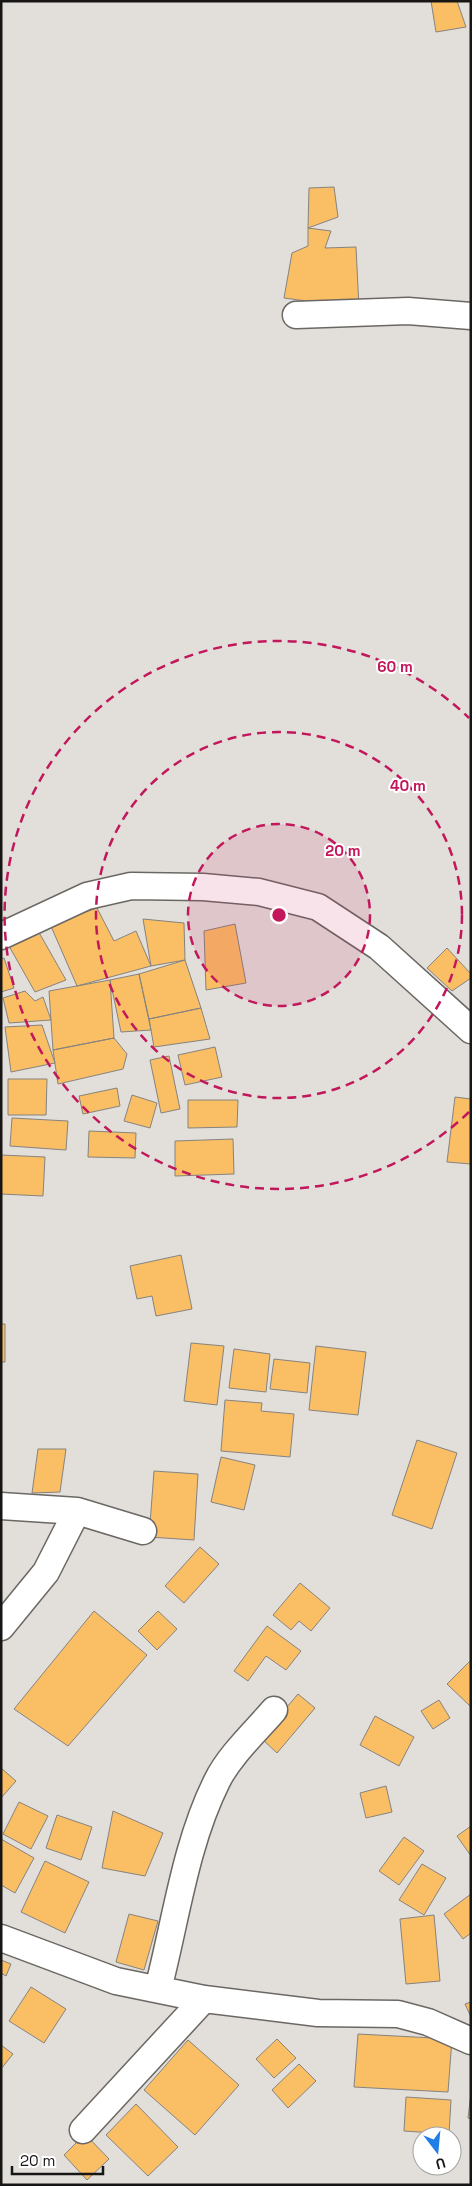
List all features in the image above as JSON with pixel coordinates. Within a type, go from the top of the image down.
[{"type":"street","points":[[296,316],[408,311],[471,316]]},
{"type":"street","points":[[1,936],[87,896],[131,886],[203,887],[259,892],[318,907],[379,947],[471,1030]]},
{"type":"street","points":[[1,1506],[77,1511],[142,1531]]},
{"type":"street","points":[[1,1627],[46,1572],[77,1511]]},
{"type":"street","points":[[158,1989],[192,1848],[217,1781],[274,1710]]},
{"type":"street","points":[[1,1938],[116,1981],[204,1999],[318,2013],[398,2014],[428,2022],[471,2041]]},
{"type":"street","points":[[83,2130],[204,1999]]},
{"type":"building","points":[[431,1],[457,1],[466,27],[436,32]]},
{"type":"building","points":[[334,187],[338,217],[308,228],[309,188]]},
{"type":"building","points":[[308,228],[331,231],[325,248],[356,247],[359,308],[284,298],[292,253],[308,246]]},
{"type":"building","points":[[97,908],[114,941],[136,931],[151,966],[77,986],[50,924]]},
{"type":"building","points":[[143,919],[184,923],[185,960],[151,966]]},
{"type":"building","points":[[235,924],[246,983],[206,990],[204,931]]},
{"type":"building","points":[[37,929],[66,980],[35,992],[9,946]]},
{"type":"building","points":[[447,948],[471,974],[471,978],[452,991],[427,968]]},
{"type":"building","points":[[4,958],[14,988],[1,992],[1,959]]},
{"type":"building","points":[[185,960],[201,1008],[149,1019],[139,974]]},
{"type":"building","points":[[139,974],[151,1030],[121,1032],[110,980]]},
{"type":"building","points":[[110,980],[114,1038],[53,1050],[49,991]]},
{"type":"building","points":[[25,991],[35,1001],[43,997],[51,1020],[9,1023],[3,998]]},
{"type":"building","points":[[201,1008],[210,1039],[154,1047],[149,1019]]},
{"type":"building","points":[[42,1025],[55,1063],[11,1072],[5,1027]]},
{"type":"building","points":[[114,1038],[127,1054],[123,1069],[58,1084],[53,1050]]},
{"type":"building","points":[[215,1047],[222,1077],[185,1085],[178,1055]]},
{"type":"building","points":[[169,1056],[180,1109],[161,1113],[150,1060]]},
{"type":"building","points":[[8,1079],[47,1079],[46,1115],[8,1115]]},
{"type":"building","points":[[117,1088],[120,1106],[83,1114],[79,1096]]},
{"type":"building","points":[[132,1095],[157,1103],[150,1128],[124,1121]]},
{"type":"building","points":[[455,1097],[471,1099],[471,1164],[447,1162]]},
{"type":"building","points":[[188,1100],[238,1100],[237,1127],[188,1128]]},
{"type":"building","points":[[12,1118],[68,1121],[66,1150],[10,1146]]},
{"type":"building","points":[[89,1131],[136,1133],[135,1158],[88,1157]]},
{"type":"building","points":[[233,1139],[234,1174],[175,1176],[175,1141]]},
{"type":"building","points":[[1,1155],[45,1157],[43,1196],[1,1194]]},
{"type":"building","points":[[181,1255],[192,1309],[156,1316],[152,1296],[137,1299],[130,1266]]},
{"type":"building","points":[[1,1324],[5,1324],[5,1362],[1,1362]]},
{"type":"building","points":[[191,1343],[224,1346],[217,1405],[184,1401]]},
{"type":"building","points":[[316,1346],[366,1352],[358,1415],[309,1410]]},
{"type":"building","points":[[234,1349],[270,1354],[266,1392],[229,1388]]},
{"type":"building","points":[[274,1359],[310,1363],[307,1393],[270,1389]]},
{"type":"building","points":[[225,1400],[262,1403],[261,1411],[294,1414],[290,1457],[221,1451]]},
{"type":"building","points":[[417,1440],[457,1453],[432,1529],[392,1515]]},
{"type":"building","points":[[38,1449],[66,1449],[60,1492],[32,1493]]},
{"type":"building","points":[[221,1457],[255,1465],[244,1510],[211,1502]]},
{"type":"building","points":[[154,1471],[198,1474],[194,1540],[149,1537]]},
{"type":"building","points":[[200,1547],[219,1564],[184,1603],[165,1586]]},
{"type":"building","points":[[300,1583],[330,1608],[311,1631],[299,1621],[291,1630],[273,1615]]},
{"type":"building","points":[[94,1611],[147,1655],[68,1746],[14,1709]]},
{"type":"building","points":[[158,1611],[177,1629],[157,1650],[138,1631]]},
{"type":"building","points":[[267,1626],[301,1651],[286,1670],[266,1656],[248,1681],[234,1671]]},
{"type":"building","points":[[471,1660],[471,1705],[470,1706],[447,1684]]},
{"type":"building","points":[[298,1694],[315,1708],[277,1753],[261,1738]]},
{"type":"building","points":[[439,1700],[450,1718],[433,1729],[421,1711]]},
{"type":"building","points":[[375,1716],[414,1737],[399,1766],[360,1745]]},
{"type":"building","points":[[1,1768],[16,1781],[1,1798]]},
{"type":"building","points":[[386,1786],[392,1812],[366,1818],[360,1793]]},
{"type":"building","points":[[19,1802],[48,1816],[31,1849],[3,1834]]},
{"type":"building","points":[[113,1811],[163,1833],[145,1876],[102,1868]]},
{"type":"building","points":[[57,1815],[92,1827],[81,1860],[46,1848]]},
{"type":"building","points":[[471,1826],[471,1856],[457,1836]]},
{"type":"building","points":[[404,1837],[424,1851],[399,1885],[379,1871]]},
{"type":"building","points":[[1,1839],[34,1858],[15,1893],[1,1885]]},
{"type":"building","points":[[45,1861],[89,1882],[65,1933],[21,1912]]},
{"type":"building","points":[[422,1864],[446,1878],[424,1915],[399,1900]]},
{"type":"building","points":[[471,1894],[471,1933],[463,1939],[444,1914]]},
{"type":"building","points":[[129,1914],[158,1921],[144,1970],[116,1962]]},
{"type":"building","points":[[434,1915],[440,1981],[406,1984],[400,1919]]},
{"type":"building","points":[[1,1960],[11,1964],[6,1976],[1,1973]]},
{"type":"building","points":[[31,1987],[66,2009],[44,2043],[9,2021]]},
{"type":"building","points":[[471,2002],[471,2017],[465,2004]]},
{"type":"building","points":[[358,2034],[452,2039],[448,2092],[354,2087]]},
{"type":"building","points":[[277,2039],[296,2058],[274,2078],[256,2059]]},
{"type":"building","points":[[188,2040],[239,2085],[195,2135],[144,2090]]},
{"type":"building","points":[[1,2045],[13,2054],[1,2069]]},
{"type":"building","points":[[299,2064],[316,2081],[288,2108],[272,2090]]},
{"type":"building","points":[[471,2093],[471,2119],[468,2118]]},
{"type":"building","points":[[406,2097],[451,2100],[449,2126],[412,2126],[412,2132],[404,2131]]},
{"type":"building","points":[[136,2104],[178,2147],[148,2176],[106,2135]]},
{"type":"building","points":[[85,2134],[109,2159],[87,2180],[64,2155]]}]
